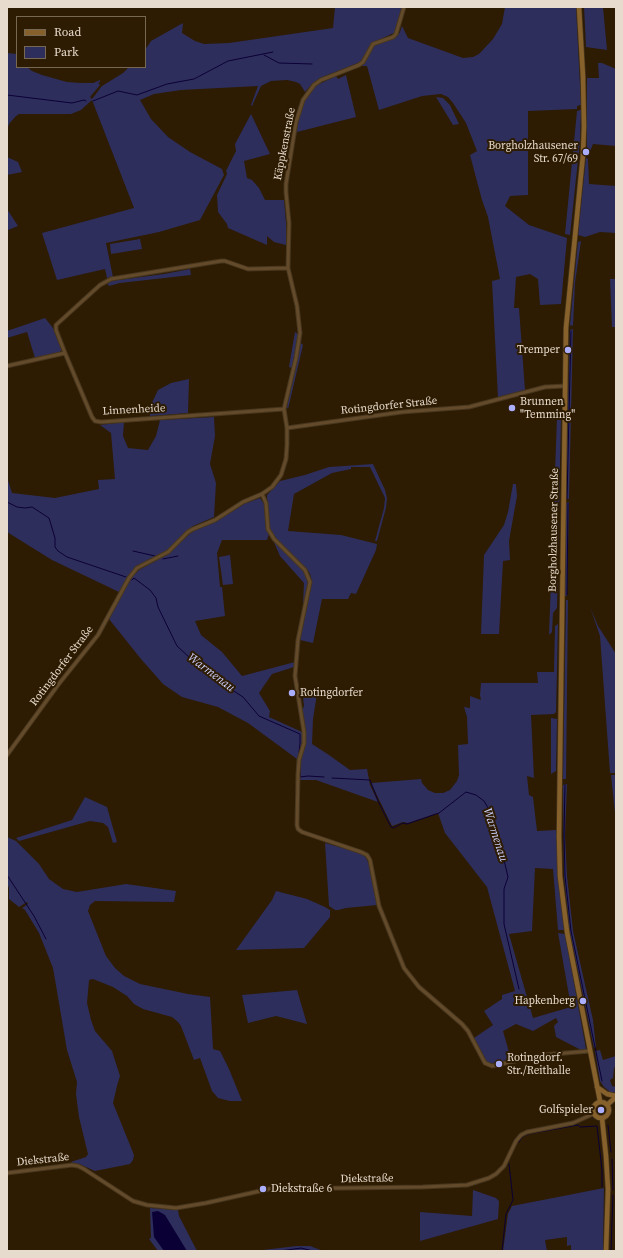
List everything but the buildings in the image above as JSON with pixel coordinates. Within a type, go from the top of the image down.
[{"type":"main road","name":"Borgholzhausener Straße","points":[[579,7],[584,126],[580,186],[567,305],[564,386],[559,836],[560,876],[567,932],[600,1102]]},
{"type":"main road","points":[[597,1087],[607,1094],[616,1096]]},
{"type":"main road","points":[[607,1105],[616,1096]]},
{"type":"main road","points":[[600,1102],[607,1105],[609,1113],[606,1116],[597,1118],[593,1114],[593,1106],[600,1102]]},
{"type":"main road","points":[[602,1118],[608,1189],[606,1251]]},
{"type":"street","name":"Käppkenstraße","points":[[287,428],[284,409],[296,358],[300,333],[297,306],[288,268],[289,223],[286,184],[296,122],[303,100],[310,88],[317,82],[359,65],[373,44],[393,37],[396,34],[404,7]]},
{"type":"street","points":[[7,366],[65,353],[56,330],[56,325],[100,285],[111,279],[221,261],[248,269],[288,268]]},
{"type":"street","name":"Linnenheide","points":[[65,353],[95,421],[101,422],[284,409]]},
{"type":"street","name":"Rotingdorfer Straße","points":[[7,755],[54,691],[98,635],[129,578],[137,568],[168,552],[193,529],[215,520],[243,502],[262,494],[272,487],[284,468],[286,459],[287,428],[402,412],[469,407],[545,387],[564,386]]},
{"type":"street","points":[[262,494],[266,503],[268,529],[274,539],[305,570],[310,582],[298,640],[295,676],[304,732],[304,742],[299,760],[298,774],[298,829],[302,832],[367,855],[370,860],[379,906],[404,968],[419,987],[468,1031],[482,1061],[487,1065],[492,1066],[542,1055],[590,1051]]},
{"type":"street","name":"Diekstraße","points":[[7,1173],[72,1165],[84,1169],[133,1201],[147,1205],[176,1208],[199,1205],[269,1189],[466,1185],[489,1178],[499,1171],[504,1166],[516,1141],[521,1135],[528,1132],[573,1123],[593,1114]]},
{"type":"green space","points":[[335,7],[402,7],[396,32],[372,43],[361,61],[358,63],[320,78],[305,92],[300,84],[287,80],[271,81],[261,86],[252,106],[251,105],[258,86],[181,90],[154,94],[140,100],[151,119],[168,137],[190,152],[222,169],[224,175],[200,220],[159,232],[106,243],[113,277],[107,278],[105,269],[57,280],[42,233],[134,208],[92,100],[81,110],[71,114],[19,114],[9,124],[7,131],[7,53],[16,54],[16,68],[28,68],[42,75],[67,82],[93,83],[100,80],[98,83],[100,85],[90,97],[92,99],[102,86],[123,73],[128,68],[146,68],[146,48],[151,41],[183,23],[182,33],[195,41],[204,44],[229,43],[333,28]]},
{"type":"green space","points":[[505,7],[576,7],[581,105],[577,106],[577,109],[528,111],[528,195],[510,196],[505,206],[529,225],[567,238],[561,304],[540,305],[538,279],[530,274],[516,277],[514,308],[519,308],[525,390],[498,398],[492,281],[500,279],[488,217],[470,155],[477,151],[466,123],[448,97],[441,94],[422,96],[379,110],[367,66],[361,66],[373,45],[377,42],[397,36],[402,26],[408,38],[463,58],[473,57],[479,54],[493,39],[502,24]]},
{"type":"green space","points":[[584,7],[603,7],[607,50],[586,47]]},
{"type":"green space","points":[[598,63],[602,63],[616,69],[616,146],[593,144],[589,154],[587,153],[587,78],[599,78]]},
{"type":"green space","points":[[346,75],[356,117],[297,132],[304,100],[315,86],[336,76],[338,79]]},
{"type":"green space","points":[[436,97],[443,98],[450,105],[459,124],[453,125]]},
{"type":"green space","points":[[581,110],[580,141],[570,235],[565,234],[577,111]]},
{"type":"green space","points":[[251,114],[270,154],[244,161],[247,178],[252,180],[259,188],[265,200],[284,200],[286,245],[274,242],[267,236],[267,245],[228,228],[227,224],[218,212],[217,195],[227,174],[226,171],[236,151],[235,144]]},
{"type":"green space","points":[[7,157],[18,162],[22,172],[7,175]]},
{"type":"green space","points":[[586,158],[588,159],[589,184],[616,186],[616,233],[600,232],[585,237],[578,235]]},
{"type":"green space","points":[[7,209],[18,226],[8,230],[7,229]]},
{"type":"green space","points":[[140,239],[142,249],[111,254],[110,244]]},
{"type":"green space","points":[[581,241],[575,283],[573,326],[570,325],[574,282],[578,242]]},
{"type":"green space","points":[[190,269],[191,275],[120,283],[109,286],[107,283],[111,281]]},
{"type":"green space","points":[[610,279],[616,279],[616,327],[612,327]]},
{"type":"green space","points":[[45,318],[53,328],[62,349],[60,352],[35,358],[27,332],[7,338],[7,331]]},
{"type":"green space","points":[[573,329],[569,499],[566,499],[570,330]]},
{"type":"green space","points":[[295,332],[298,334],[292,368],[289,367]]},
{"type":"green space","points":[[300,342],[303,345],[288,409],[287,407]]},
{"type":"green space","points":[[189,379],[188,413],[150,416],[150,407],[158,390],[171,383]]},
{"type":"green space","points":[[214,417],[215,436],[210,464],[216,483],[214,517],[193,526],[166,551],[135,567],[119,592],[52,560],[7,532],[7,477],[12,493],[55,498],[99,489],[98,480],[115,479],[111,433],[100,425],[124,422],[123,436],[128,448],[148,450],[156,436],[160,420]]},
{"type":"green space","points":[[557,417],[561,418],[557,608],[553,613],[552,632],[549,635]]},
{"type":"green space","points":[[373,464],[387,498],[386,508],[377,541],[375,541],[384,508],[385,498],[370,467],[351,467],[351,469],[332,473],[294,494],[288,531],[341,535],[377,544],[376,550],[356,594],[351,593],[348,599],[322,599],[313,643],[300,640],[312,582],[307,569],[275,538],[269,528],[267,495],[280,481],[329,467]]},
{"type":"green space","points":[[513,484],[516,484],[517,496],[509,541],[510,560],[503,561],[499,634],[481,634],[484,555],[504,525]]},
{"type":"green space","points":[[260,498],[264,504],[266,528],[269,534],[267,540],[222,540],[217,553],[220,587],[222,587],[225,616],[195,621],[201,635],[222,652],[242,676],[295,662],[294,667],[272,674],[259,693],[270,711],[269,717],[302,732],[302,742],[297,759],[248,723],[218,707],[182,697],[163,684],[109,619],[133,576],[139,570],[168,554],[194,530],[216,521],[244,504]]},
{"type":"green space","points":[[569,502],[567,596],[565,596],[566,503]]},
{"type":"green space","points":[[273,540],[307,575],[308,582],[303,604],[304,583],[280,556]]},
{"type":"green space","points":[[230,555],[233,584],[223,585],[219,557]]},
{"type":"green space","points":[[566,600],[568,600],[566,779],[563,779]]},
{"type":"green space","points":[[590,607],[598,626],[616,654],[616,773],[610,773],[600,636]]},
{"type":"green space","points":[[558,624],[556,712],[554,714],[531,715],[534,778],[527,776],[529,795],[533,797],[537,831],[556,830],[564,930],[558,930],[553,869],[535,868],[532,931],[509,934],[533,1018],[571,1007],[558,933],[565,934],[586,1049],[581,1050],[556,1037],[554,1026],[558,1022],[556,1018],[533,1031],[516,1024],[503,1031],[511,1059],[490,1064],[486,1062],[480,1054],[474,1038],[493,1025],[484,1011],[502,999],[502,995],[515,991],[487,887],[445,833],[438,813],[408,823],[403,822],[392,826],[371,783],[421,779],[422,783],[428,790],[435,793],[443,793],[450,790],[457,781],[459,775],[458,745],[468,744],[467,717],[464,707],[470,708],[470,696],[481,700],[481,683],[538,683],[537,672],[554,672],[555,626]]},
{"type":"green space","points":[[317,694],[313,719],[312,744],[350,770],[367,769],[370,785],[378,802],[316,780],[300,780],[301,761],[305,742],[302,711],[304,706],[303,697]]},
{"type":"green space","points":[[551,718],[557,719],[556,771],[551,774]]},
{"type":"green space","points":[[611,775],[616,775],[616,823]]},
{"type":"green space","points":[[567,784],[565,835],[567,876],[573,931],[593,1020],[596,1047],[594,1048],[570,932],[564,876],[563,785]]},
{"type":"green space","points":[[85,797],[107,807],[117,842],[113,843],[108,827],[103,823],[90,821],[19,841],[16,838],[72,820]]},
{"type":"green space","points":[[7,837],[16,841],[39,864],[49,879],[63,889],[77,892],[126,884],[176,891],[174,902],[95,901],[90,905],[88,911],[106,956],[115,968],[124,976],[140,984],[210,997],[213,1049],[220,1051],[242,1101],[230,1101],[218,1098],[212,1091],[200,1058],[194,1060],[181,1026],[172,1017],[143,1009],[134,1004],[127,996],[113,987],[93,979],[89,980],[87,1003],[91,1020],[95,1031],[112,1051],[120,1076],[113,1103],[134,1155],[130,1164],[95,1171],[71,1162],[86,1157],[88,1154],[79,1117],[76,1094],[77,1082],[67,1050],[53,968],[39,933],[25,910],[22,908],[28,904],[27,902],[19,907],[9,899],[9,888],[7,883]]},
{"type":"green space","points":[[325,843],[360,853],[365,856],[369,864],[377,905],[338,910],[335,910],[329,906]]},
{"type":"green space","points":[[276,891],[307,899],[325,907],[330,910],[330,917],[304,948],[236,950],[272,900]]},
{"type":"green space","points":[[297,990],[307,1024],[276,1016],[248,1023],[242,995]]},
{"type":"green space","points":[[600,1050],[603,1060],[616,1056],[616,1066],[614,1068],[613,1078],[610,1080],[612,1086],[616,1087],[616,1092],[609,1093],[600,1081],[595,1051]]},
{"type":"green space","points":[[604,1188],[603,1251],[571,1251],[571,1245],[567,1246],[567,1237],[545,1240],[547,1251],[503,1251],[508,1214],[512,1206]]},
{"type":"green space","points":[[473,1190],[496,1198],[499,1201],[498,1219],[420,1241],[420,1212],[472,1216]]},
{"type":"green space","points":[[150,1208],[178,1210],[179,1216],[197,1251],[158,1251],[149,1239],[151,1238]]},
{"type":"green space","points":[[310,1246],[323,1251],[254,1251]]},
{"type":"shaded area","points":[[158,1211],[165,1215],[187,1251],[164,1251],[154,1237],[152,1212]]},
{"type":"waterway","points":[[93,101],[118,91],[137,95],[167,84],[194,79],[228,61],[273,52]]},
{"type":"waterway","points":[[264,55],[279,63],[312,64]]},
{"type":"waterway","points":[[7,95],[72,103],[84,100],[86,101]]},
{"type":"waterway","points":[[567,499],[571,331]]},
{"type":"waterway","name":"Warmenau","points":[[7,502],[17,507],[32,507],[49,518],[55,538],[55,547],[67,557],[126,577]]},
{"type":"waterway","points":[[567,595],[568,503]]},
{"type":"waterway","points":[[133,551],[155,556]]},
{"type":"waterway","points":[[163,559],[178,556]]},
{"type":"waterway","name":"Warmenau","points":[[132,580],[134,578],[150,590],[156,598],[158,607],[177,646],[217,680],[243,697],[259,716],[300,734],[299,752]]},
{"type":"waterway","name":"Warmenau","points":[[300,760],[300,777],[324,777]]},
{"type":"waterway","name":"Warmenau","points":[[332,778],[370,780],[378,801],[391,827],[393,828],[403,823],[407,824],[439,813],[466,792],[476,795],[484,801],[491,813],[494,835],[501,847],[508,877],[504,889],[504,924],[519,989]]},
{"type":"waterway","points":[[565,785],[565,876],[571,931],[602,1081]]},
{"type":"waterway","points":[[7,875],[34,916],[46,939]]},
{"type":"waterway","points":[[519,1142],[522,1137],[528,1134],[578,1125],[580,1127],[597,1126],[602,1170],[602,1187]]},
{"type":"waterway","points":[[608,1125],[611,1152]]},
{"type":"waterway","points":[[612,1159],[613,1190]]},
{"type":"waterway","points":[[502,1251],[506,1214],[513,1200],[509,1164]]},
{"type":"waterway","points":[[611,1251],[613,1195]]},
{"type":"waterway","points":[[280,1251],[301,1248],[313,1251]]},
{"type":"place","name":"Borgholzhausener Str. 67/69","points":[[586,152]]},
{"type":"place","name":"Tremper","points":[[568,350]]},
{"type":"place","name":"Brunnen \"Temming\"","points":[[512,408]]},
{"type":"place","name":"Rotingdorfer","points":[[292,693]]},
{"type":"place","name":"Hapkenberg","points":[[583,1001]]},
{"type":"place","name":"Rotingdorf. Str./Reithalle","points":[[499,1064]]},
{"type":"place","name":"Golfspieler","points":[[601,1110]]},
{"type":"place","name":"Diekstraße 6","points":[[263,1189]]}]
